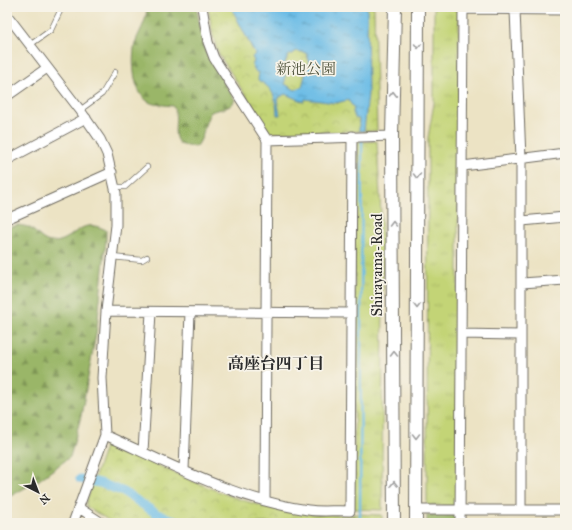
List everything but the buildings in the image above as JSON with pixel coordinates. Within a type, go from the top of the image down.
[{"type":"street","points":[[202,7],[208,42],[214,58],[267,140],[264,501]]},
{"type":"street","name":"Shirayama-Road","points":[[394,523],[392,136],[395,7]]},
{"type":"street","points":[[416,523],[418,7]]},
{"type":"street","points":[[460,523],[463,8],[515,10],[550,8],[565,10]]},
{"type":"street","points":[[515,10],[522,221],[520,335],[521,510]]},
{"type":"street","points":[[8,19],[86,118],[107,154],[115,187],[116,225],[106,311],[102,378],[105,435],[73,523]]},
{"type":"street","points":[[7,96],[47,68]]},
{"type":"street","points":[[7,160],[86,118]]},
{"type":"street","points":[[267,140],[352,136],[392,136]]},
{"type":"street","points":[[105,435],[232,491],[264,501],[308,510],[350,511],[352,136]]},
{"type":"street","points":[[463,166],[565,153]]},
{"type":"street","points":[[7,219],[112,172]]},
{"type":"street","points":[[522,221],[565,217]]},
{"type":"street","points":[[522,283],[565,280]]},
{"type":"street","points":[[106,311],[351,313]]},
{"type":"street","points":[[143,452],[151,312]]},
{"type":"street","points":[[184,470],[190,312]]},
{"type":"street","points":[[462,334],[520,335]]},
{"type":"street","points":[[79,508],[102,523]]},
{"type":"street","points":[[416,510],[565,510]]},
{"type":"lane","points":[[30,45],[51,30],[62,7]]},
{"type":"lane","points":[[80,110],[102,94],[115,72]]},
{"type":"lane","points":[[115,187],[125,187],[147,168]]},
{"type":"lane","points":[[112,257],[142,260],[147,257]]},
{"type":"green space","points":[[146,7],[196,7],[206,53],[235,100],[228,107],[211,112],[208,116],[200,142],[197,146],[186,146],[176,139],[176,119],[173,106],[154,104],[147,101],[138,89],[135,80],[133,63],[134,48],[146,17]]},
{"type":"green space","name":"新池公園","points":[[208,7],[374,7],[377,131],[270,133],[218,53],[213,36]]},
{"type":"green space","points":[[434,7],[459,7],[457,502],[455,506],[427,505],[428,138],[434,103]]},
{"type":"green space","points":[[377,141],[383,251],[382,510],[354,509],[355,145],[357,142]]},
{"type":"green space","points":[[18,225],[29,227],[44,240],[50,242],[61,241],[83,227],[97,226],[106,230],[106,240],[97,328],[81,416],[70,457],[39,480],[7,498],[7,228]]},
{"type":"green space","points":[[109,443],[230,496],[271,508],[291,512],[353,515],[353,523],[113,523],[87,507],[86,503],[106,444]]},
{"type":"green space","points":[[353,514],[382,515],[382,523],[353,523]]},
{"type":"green space","points":[[427,515],[455,515],[457,518],[457,523],[427,523]]},
{"type":"water","points":[[231,7],[367,7],[368,94],[364,131],[359,131],[359,119],[355,118],[353,112],[354,108],[348,100],[336,103],[305,99],[304,102],[285,94],[277,99],[280,115],[277,115],[275,98],[271,90],[258,80],[259,72],[257,73],[252,66],[254,61],[252,57],[255,54]],"holes":[[[297,51],[306,53],[309,60],[302,87],[295,90],[285,84],[285,63],[288,56]]]},
{"type":"waterway","points":[[360,523],[362,140]]},
{"type":"waterway","points":[[80,479],[100,483],[124,492],[157,514],[182,523]]},
{"type":"district","name":"高座台四丁目","points":[[276,363]]}]
